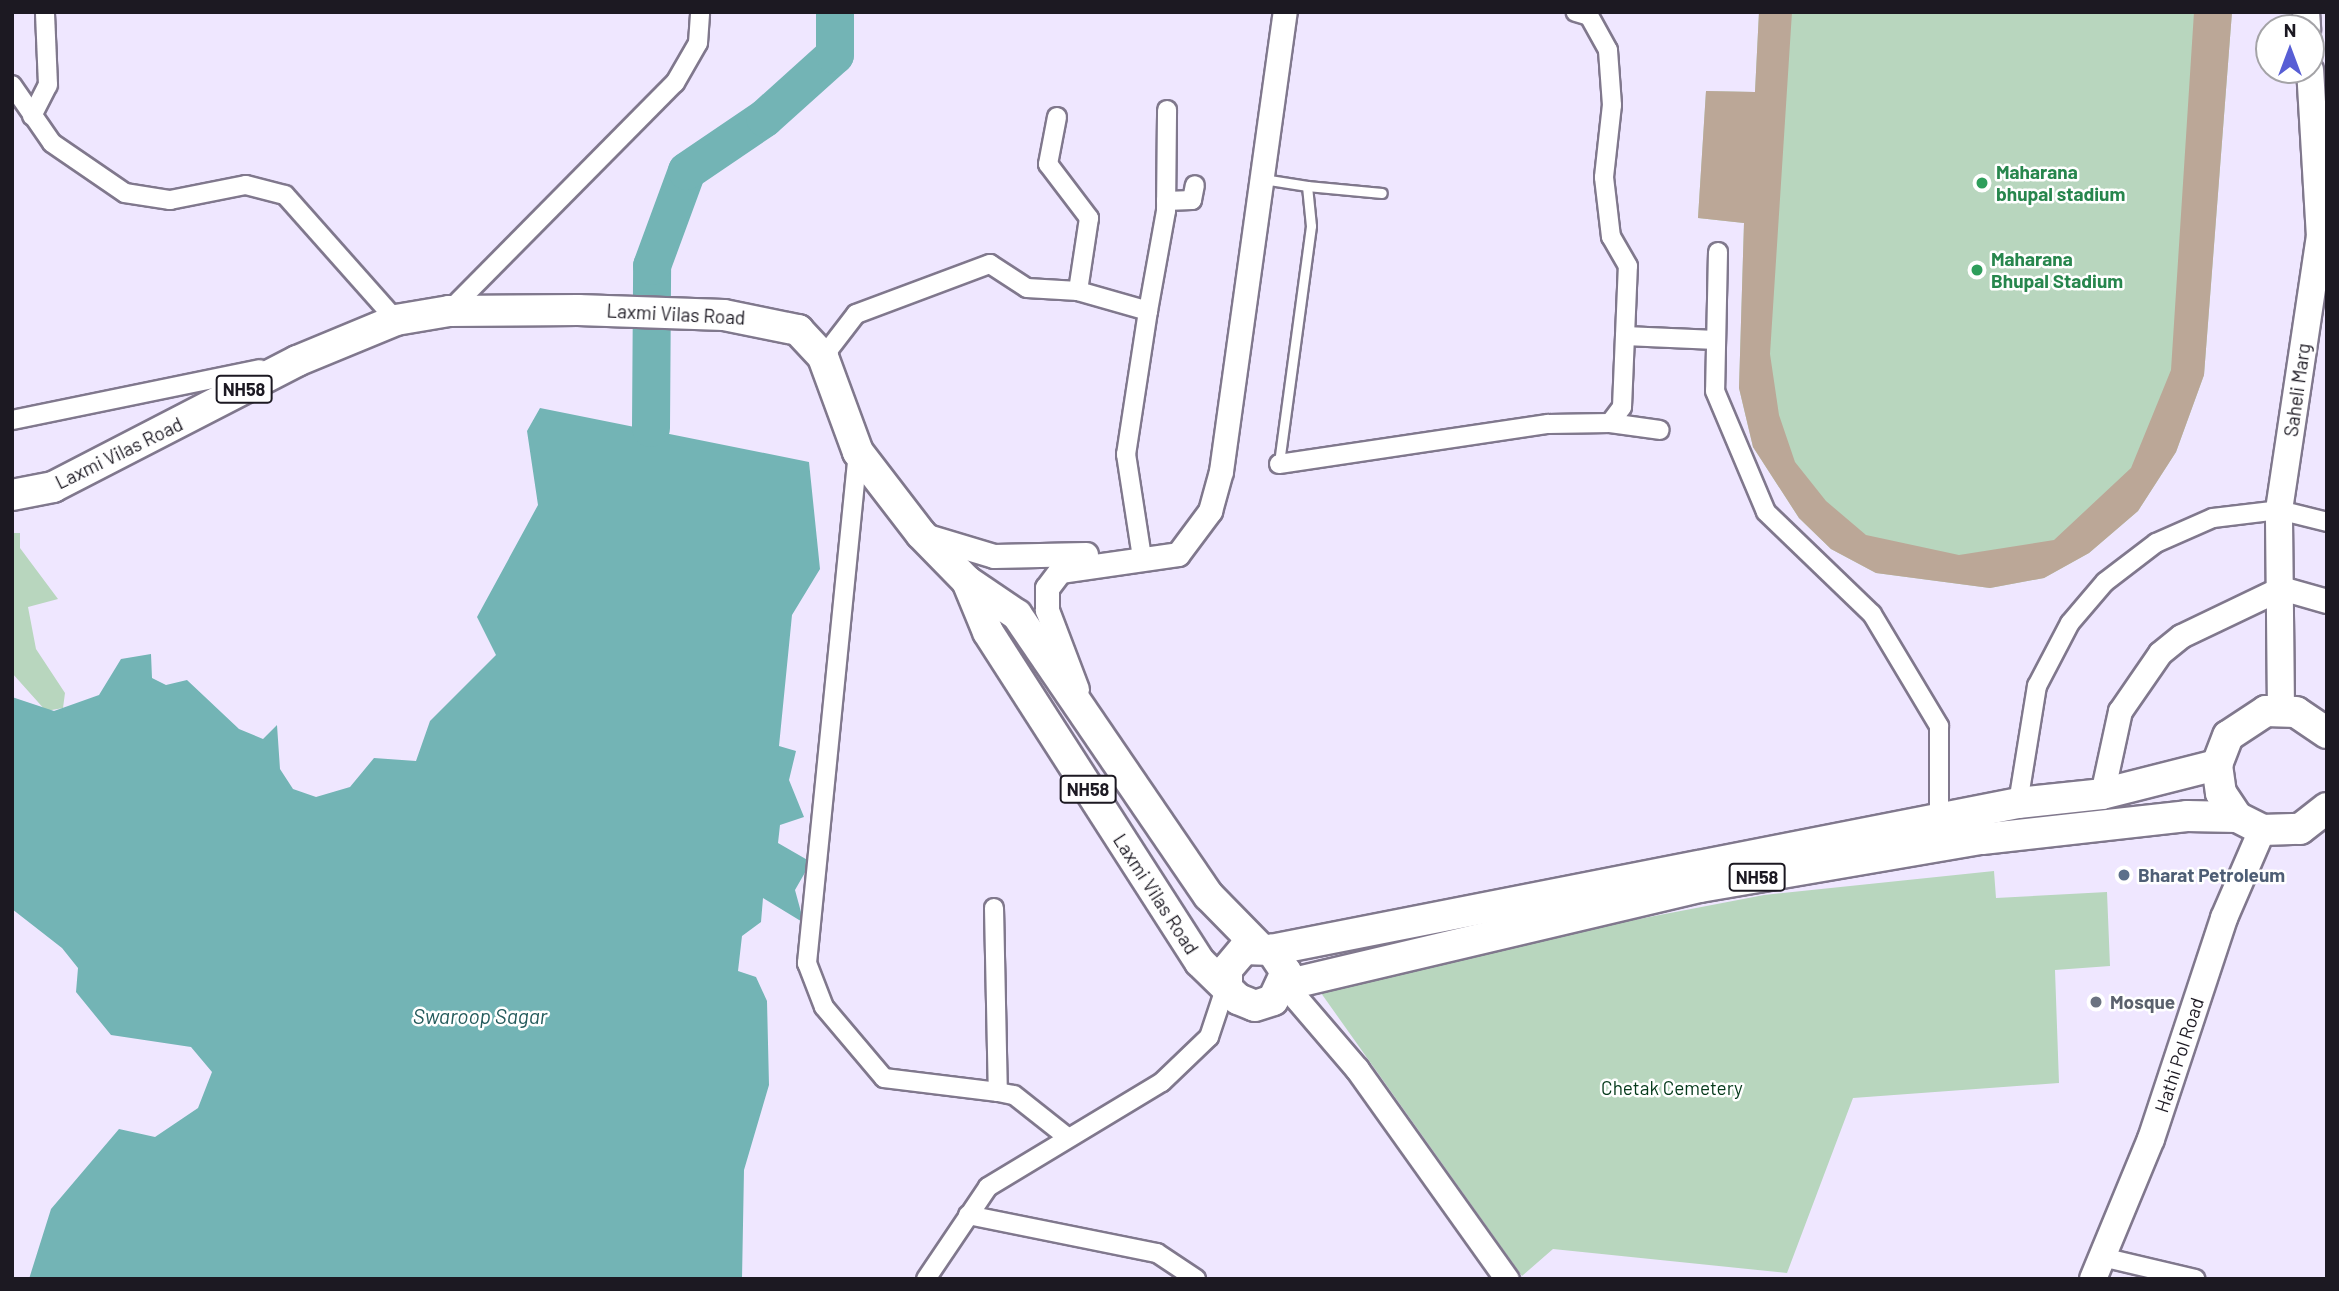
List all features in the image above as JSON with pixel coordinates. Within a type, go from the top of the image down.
[{"type":"highway","name":"Laxmi Vilas Road","points":[[12,495],[53,487],[118,457],[297,360],[396,320],[449,310],[484,309],[761,318],[798,330],[823,357],[858,452],[921,534],[967,581],[988,632],[1200,962],[1227,983],[1238,999],[1255,1006],[1273,1000],[1285,985]]},
{"type":"highway","name":"NH58","points":[[967,581],[1017,615],[1209,896],[1265,948],[1281,959],[1285,985],[1940,833],[2018,803],[2102,794],[2217,765]]},
{"type":"highway","points":[[2250,824],[2221,793],[2217,765],[2238,725],[2281,710],[2310,718],[2327,733]]},
{"type":"highway","name":"NH58","points":[[1227,983],[1233,957],[1265,948],[1940,833],[2188,816],[2250,824],[2281,833],[2324,816]]},
{"type":"main road","name":"Saheli Marg","points":[[2281,710],[2279,510],[2323,234],[2311,84]]},
{"type":"main road","name":"Hathi Pol Road","points":[[2097,1268],[2250,824]]},
{"type":"street","points":[[32,116],[48,85],[45,12]]},
{"type":"street","points":[[449,310],[675,83],[698,43],[699,12]]},
{"type":"street","points":[[1092,726],[1047,610],[1047,588],[1060,571],[1178,554],[1195,536],[1221,471],[1285,12]]},
{"type":"street","points":[[1576,12],[1589,16],[1608,50],[1612,105],[1604,177],[1611,237],[1628,265],[1622,407],[1610,423]]},
{"type":"street","points":[[12,85],[52,144],[125,193],[170,200],[246,185],[285,195],[396,320]]},
{"type":"street","points":[[1141,551],[1126,454],[1166,201],[1167,110]]},
{"type":"street","points":[[1057,117],[1048,164],[1089,218],[1078,291]]},
{"type":"street","points":[[1166,201],[1192,200],[1195,184]]},
{"type":"street","points":[[1718,252],[1715,391],[1766,512],[1872,614],[1939,726],[1940,833]]},
{"type":"street","points":[[823,357],[856,314],[990,264],[1027,288],[1078,291],[1148,311]]},
{"type":"street","points":[[1625,336],[1716,340]]},
{"type":"street","points":[[12,420],[297,360]]},
{"type":"street","points":[[1279,464],[1548,424],[1610,423],[1660,430]]},
{"type":"street","points":[[858,452],[807,963],[824,1007],[884,1078],[1014,1095],[1066,1136]]},
{"type":"street","points":[[2018,803],[2037,686],[2086,601],[2133,558],[2186,528],[2247,510],[2279,510],[2327,522]]},
{"type":"street","points":[[921,534],[994,556],[1141,551],[1195,536]]},
{"type":"street","points":[[2102,794],[2109,740],[2137,678],[2181,636],[2281,589],[2327,601]]},
{"type":"street","points":[[994,908],[998,1091]]},
{"type":"street","points":[[926,1279],[988,1187],[1066,1136],[1162,1082],[1200,1046],[1227,983]]},
{"type":"street","points":[[1285,985],[1357,1069],[1507,1279]]},
{"type":"street","points":[[968,1215],[1157,1253],[1196,1279]]},
{"type":"street","points":[[2097,1268],[2195,1279]]},
{"type":"lane","points":[[1263,179],[1382,193]]},
{"type":"lane","points":[[1279,464],[1311,226],[1307,186]]},
{"type":"green space","name":"Maharana Bhupal Stadium","points":[[1759,12],[2232,12],[2204,375],[2176,452],[2138,511],[2089,553],[2044,578],[1990,588],[1876,573],[1831,549],[1799,518],[1753,447],[1739,388],[1744,223],[1698,218],[1706,91],[1755,92]]},
{"type":"green space","points":[[12,533],[20,533],[20,548],[58,599],[28,607],[36,649],[65,693],[63,708],[46,711],[12,673]]},
{"type":"green space","name":"Chetak Cemetery","points":[[1994,871],[1996,898],[2107,892],[2110,966],[2055,970],[2059,1083],[1853,1098],[1787,1273],[1553,1249],[1522,1276],[1321,993],[1524,941],[1764,895]]},
{"type":"water","name":"Swaroop Sagar","points":[[540,408],[809,462],[820,569],[792,615],[779,746],[796,751],[789,780],[804,817],[780,825],[778,843],[811,862],[795,890],[804,923],[763,898],[761,922],[742,936],[738,971],[756,977],[767,1001],[769,1085],[744,1170],[742,1279],[29,1279],[51,1209],[119,1129],[155,1137],[198,1108],[212,1072],[191,1047],[111,1035],[76,992],[78,968],[62,948],[12,909],[12,697],[54,711],[99,695],[121,659],[151,654],[152,678],[166,685],[187,680],[239,729],[263,739],[277,725],[280,769],[293,789],[316,797],[350,787],[374,758],[416,761],[430,721],[496,655],[477,617],[538,505],[527,431]]},
{"type":"building","points":[[1759,12],[1792,12],[1770,354],[1779,415],[1795,462],[1826,501],[1866,535],[1959,555],[2054,540],[2131,468],[2171,370],[2194,12],[2232,12],[2204,375],[2176,452],[2138,511],[2089,553],[2044,578],[1990,588],[1876,573],[1831,549],[1799,518],[1753,447],[1739,388],[1744,223],[1698,218],[1706,91],[1755,92]]},
{"type":"waterway","points":[[651,428],[652,266],[687,171],[765,118],[835,55],[835,12]]},
{"type":"place","name":"Maharana bhupal stadium","points":[[1982,183]]},
{"type":"place","name":"Maharana Bhupal Stadium","points":[[1977,270]]},
{"type":"place","name":"Bharat Petroleum","points":[[2124,875]]},
{"type":"place","name":"Mosque","points":[[2096,1002]]}]
